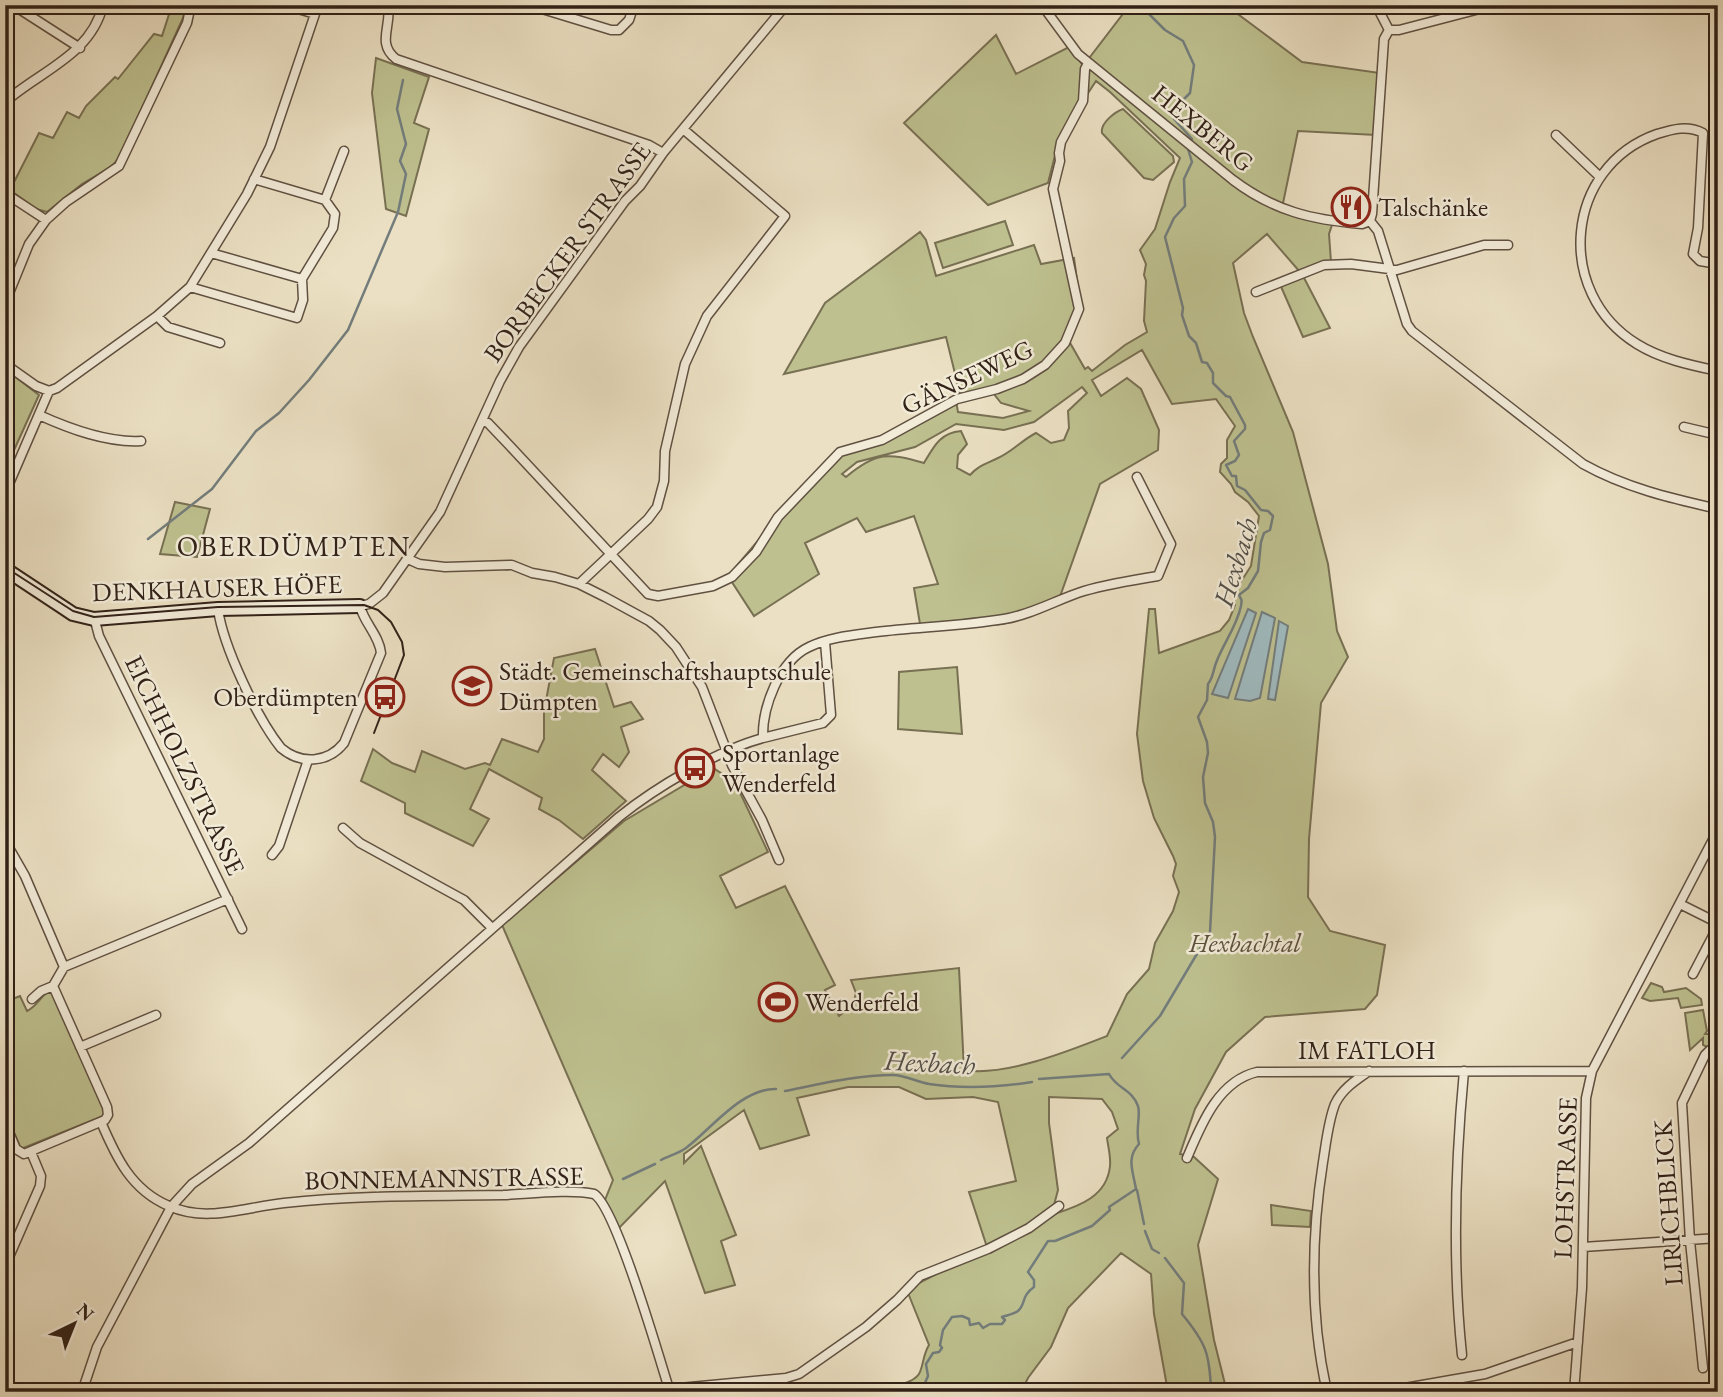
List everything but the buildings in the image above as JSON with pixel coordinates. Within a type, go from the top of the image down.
[{"type":"street","points":[[13,5],[80,48]]},
{"type":"street","points":[[5,102],[80,48],[92,32],[103,5]]},
{"type":"street","points":[[5,303],[29,244],[46,220],[66,202],[119,166],[187,23],[191,5]]},
{"type":"street","points":[[5,493],[49,391],[157,316],[190,287],[254,179],[270,147],[317,9],[285,5]]},
{"type":"street","points":[[388,5],[384,40],[386,48],[396,59],[649,145],[663,153]]},
{"type":"street","points":[[530,5],[611,30],[619,30],[629,20],[634,5]]},
{"type":"street","name":"HEXBERG","points":[[1042,5],[1069,45],[1088,63],[1242,187],[1279,208],[1333,222],[1362,224],[1370,221]]},
{"type":"street","points":[[1376,5],[1389,30]]},
{"type":"street","points":[[1389,30],[1399,30],[1495,5]]},
{"type":"street","name":"BORBECKER STRASSE","points":[[360,606],[379,597],[408,559],[449,495],[519,347],[618,211],[783,6]]},
{"type":"street","points":[[1389,30],[1384,39],[1376,176],[1370,221],[1378,232],[1409,328],[1572,457],[1621,483],[1665,498],[1718,509]]},
{"type":"street","name":"GÄNSEWEG","points":[[609,555],[649,594],[658,596],[713,586],[732,577],[755,552],[778,517],[840,452],[882,440],[912,426],[957,399],[1023,379],[1045,365],[1061,349],[1079,309],[1053,184],[1060,161],[1061,142],[1083,101],[1085,69],[1088,63]]},
{"type":"street","points":[[1718,264],[1700,261],[1693,254],[1698,228],[1703,133],[1688,128],[1654,135],[1628,150],[1600,177],[1586,207],[1579,251],[1584,277],[1597,305],[1614,326],[1636,344],[1672,359],[1718,371]]},
{"type":"street","points":[[579,584],[648,519],[657,507],[664,481],[665,452],[685,364],[707,316],[785,216],[683,129]]},
{"type":"street","points":[[1556,135],[1600,177]]},
{"type":"street","points":[[326,200],[344,151]]},
{"type":"street","points":[[190,287],[297,317],[303,300],[302,279],[333,228],[335,214],[326,200],[254,179]]},
{"type":"street","points":[[5,192],[46,220]]},
{"type":"street","points":[[1256,292],[1307,270],[1332,264],[1400,270],[1484,245],[1508,245]]},
{"type":"street","points":[[211,253],[302,279]]},
{"type":"street","points":[[157,316],[168,327],[220,344]]},
{"type":"street","points":[[5,363],[36,386],[49,391]]},
{"type":"street","points":[[39,415],[70,428],[112,438],[141,441]]},
{"type":"street","points":[[482,421],[488,423],[509,445],[609,555]]},
{"type":"street","points":[[1684,427],[1718,435]]},
{"type":"street","points":[[763,738],[762,721],[769,698],[786,668],[797,654],[809,647],[841,636],[1007,619],[1092,589],[1158,576],[1171,544],[1137,477]]},
{"type":"street","points":[[408,559],[419,564],[445,567],[512,565],[532,573],[579,584],[649,621],[676,648],[702,687],[722,732],[726,750],[779,860]]},
{"type":"street","name":"DENKHAUSER HÖFE","points":[[5,569],[73,614],[94,618],[218,609],[360,606]]},
{"type":"street","points":[[218,609],[221,630],[235,663],[275,740],[289,754],[308,761],[332,754],[344,743],[379,658],[380,643],[363,618],[360,606]]},
{"type":"street","name":"EICHHOLZSTRASSE","points":[[94,618],[99,636],[242,929]]},
{"type":"street","points":[[82,1392],[97,1347],[171,1207],[192,1184],[249,1143],[628,809],[726,750],[823,723],[831,715],[825,642]]},
{"type":"street","points":[[272,855],[279,846],[308,761]]},
{"type":"street","points":[[342,828],[360,843],[464,900],[491,928]]},
{"type":"street","name":"LOHSTRASSE","points":[[1574,1392],[1583,1247],[1586,1098],[1592,1071],[1718,830]]},
{"type":"street","points":[[5,841],[24,876],[64,967]]},
{"type":"street","points":[[32,999],[41,990],[53,986],[64,967],[228,899]]},
{"type":"street","points":[[1680,904],[1718,925],[1693,974]]},
{"type":"street","points":[[5,1123],[19,1152],[31,1152],[101,1122],[108,1115],[107,1107],[53,986]]},
{"type":"street","points":[[80,1047],[156,1015]]},
{"type":"street","name":"LIRICHBLICK","points":[[1703,1368],[1690,1241],[1682,1103],[1705,1055],[1710,1050],[1718,1049]]},
{"type":"street","points":[[1462,1355],[1454,1246],[1457,1151],[1464,1070]]},
{"type":"street","name":"IM FATLOH","points":[[1187,1158],[1211,1107],[1245,1076],[1263,1071],[1592,1071]]},
{"type":"street","points":[[1327,1392],[1320,1362],[1314,1289],[1315,1230],[1321,1175],[1335,1104],[1347,1088],[1369,1071]]},
{"type":"street","points":[[101,1122],[125,1171],[147,1194],[171,1207]]},
{"type":"street","points":[[5,1266],[38,1192],[41,1176],[31,1152]]},
{"type":"street","name":"BONNEMANNSTRASSE","points":[[171,1207],[192,1214],[210,1215],[284,1203],[594,1194],[604,1205],[622,1248],[669,1389],[786,1378],[799,1374],[866,1327],[920,1276],[988,1250],[1029,1228],[1059,1206]]},
{"type":"street","points":[[1583,1247],[1718,1238]]},
{"type":"street","points":[[1382,1392],[1485,1374],[1578,1342]]},
{"type":"green space","points":[[172,5],[186,5],[183,18],[120,157],[111,167],[82,184],[47,212],[36,209],[10,190],[39,133],[53,138],[67,112],[79,118],[86,106],[115,77],[118,79],[154,34],[162,36]]},
{"type":"green space","name":"Hexbachtal","points":[[1137,5],[1230,5],[1231,9],[1302,62],[1380,73],[1376,135],[1298,131],[1282,208],[1333,222],[1329,234],[1331,262],[1300,272],[1267,234],[1233,263],[1244,313],[1293,432],[1328,564],[1337,631],[1348,657],[1321,703],[1309,839],[1308,897],[1330,931],[1385,945],[1377,995],[1365,1009],[1265,1017],[1226,1052],[1195,1109],[1180,1154],[1194,1157],[1218,1179],[1198,1245],[1214,1340],[1227,1392],[1168,1392],[1154,1314],[1151,1274],[1121,1253],[1068,1308],[1051,1347],[1021,1392],[920,1392],[922,1386],[919,1392],[880,1392],[918,1376],[929,1345],[908,1293],[913,1286],[1054,1214],[1082,1203],[1104,1185],[1110,1166],[1107,1138],[1118,1129],[1112,1112],[1102,1099],[1049,1097],[1049,1123],[1058,1190],[1054,1205],[1027,1226],[987,1247],[969,1192],[1016,1181],[998,1102],[973,1097],[926,1099],[899,1087],[848,1087],[797,1098],[809,1135],[760,1149],[744,1110],[684,1154],[684,1163],[701,1146],[736,1235],[721,1241],[735,1285],[705,1293],[665,1181],[617,1230],[605,1200],[613,1180],[502,925],[624,821],[713,768],[735,782],[768,852],[720,876],[736,908],[785,886],[835,985],[825,990],[839,1016],[853,1005],[856,993],[851,980],[959,968],[964,1070],[998,1070],[1017,1066],[1107,1036],[1127,994],[1149,969],[1155,943],[1173,911],[1179,892],[1173,876],[1176,864],[1154,818],[1143,781],[1137,734],[1149,609],[1155,609],[1159,653],[1220,631],[1229,620],[1235,605],[1235,591],[1251,566],[1259,516],[1220,472],[1221,464],[1227,458],[1227,440],[1235,426],[1216,399],[1172,404],[1142,350],[1092,380],[1101,396],[1127,378],[1141,389],[1159,430],[1158,450],[1100,484],[1057,605],[1003,624],[921,630],[914,588],[938,584],[914,516],[866,532],[857,518],[805,543],[819,574],[754,616],[728,576],[824,463],[828,466],[840,456],[956,401],[958,412],[1003,418],[1029,411],[1001,403],[993,393],[962,402],[946,337],[784,374],[825,303],[920,232],[926,240],[936,276],[1034,245],[1041,264],[1074,258],[1080,302],[1069,341],[1085,369],[1088,367],[1092,371],[1125,345],[1147,332],[1144,321],[1146,264],[1140,250],[1155,229],[1180,158],[1110,92],[1096,81],[1060,136],[1048,183],[988,205],[904,123],[996,35],[1016,74],[1069,47],[1085,68],[1090,57],[1126,10],[1135,9]],"holes":[[[1082,387],[1087,393],[1068,411],[1069,428],[1064,440],[1051,443],[1036,433],[970,475],[957,468],[958,455],[967,444],[961,431],[943,438],[924,463],[883,456],[866,462],[846,477],[842,474],[857,462],[915,447],[956,424],[1004,430],[1034,422]]]},
{"type":"green space","points":[[376,58],[429,77],[414,123],[429,129],[406,216],[386,209],[372,93]]},
{"type":"green space","points":[[1123,109],[1173,156],[1174,162],[1153,180],[1144,178],[1102,133],[1112,115]]},
{"type":"green space","points":[[1005,221],[1013,245],[943,268],[935,243]]},
{"type":"green space","points":[[1302,274],[1330,328],[1303,337],[1279,282]]},
{"type":"green space","points":[[5,369],[39,395],[5,470]]},
{"type":"green space","points":[[175,502],[210,509],[197,557],[160,554]]},
{"type":"green space","points":[[595,649],[614,707],[631,702],[643,719],[621,727],[629,752],[619,767],[603,754],[592,770],[626,801],[583,839],[559,820],[539,809],[542,798],[489,769],[470,809],[489,819],[473,846],[405,813],[405,803],[361,781],[373,749],[392,763],[415,772],[422,751],[465,769],[485,763],[490,765],[502,739],[538,752],[544,739],[544,711],[554,658]]},
{"type":"green space","points":[[957,667],[962,734],[898,729],[899,672]]},
{"type":"green space","points":[[1651,983],[1662,987],[1664,992],[1686,988],[1701,999],[1702,1005],[1681,1008],[1678,998],[1650,1001],[1642,998]]},
{"type":"green space","points":[[49,991],[53,994],[105,1113],[21,1149],[5,1113],[5,1021],[14,1017],[7,1001],[20,996],[27,1011]]},
{"type":"green space","points":[[1703,1010],[1707,1031],[1705,1034],[1718,1034],[1718,1045],[1711,1049],[1703,1045],[1703,1038],[1690,1050],[1685,1013]]},
{"type":"green space","points":[[1271,1205],[1311,1211],[1310,1227],[1272,1225]]},
{"type":"water","points":[[1248,609],[1256,613],[1228,698],[1212,694]]},
{"type":"water","points":[[1262,612],[1275,618],[1260,698],[1250,701],[1235,699]]},
{"type":"water","points":[[1279,621],[1288,626],[1275,700],[1268,699]]},
{"type":"waterway","name":"Hexbach","points":[[1122,1058],[1160,1016],[1210,932],[1215,837],[1213,822],[1205,803],[1203,777],[1208,753],[1207,742],[1198,717],[1207,700],[1208,684],[1216,663],[1239,613],[1242,601],[1239,595],[1248,588],[1258,571],[1261,542],[1264,533],[1270,530],[1273,516],[1268,511],[1261,510],[1245,490],[1237,486],[1236,476],[1232,476],[1226,465],[1235,461],[1239,455],[1234,441],[1245,429],[1245,425],[1230,397],[1213,383],[1213,373],[1207,363],[1202,362],[1182,315],[1183,308],[1165,237],[1174,218],[1185,206],[1184,179],[1192,162],[1188,149],[1192,139],[1174,119],[1173,110],[1190,93],[1194,65],[1183,41],[1165,30],[1146,11],[1147,5]]},
{"type":"waterway","points":[[148,539],[212,489],[256,431],[279,413],[348,330],[398,212],[406,174],[400,161],[406,144],[397,109],[403,80]]},
{"type":"waterway","name":"Hexbach","points":[[921,1392],[928,1376],[926,1364],[933,1353],[942,1348],[940,1345],[943,1330],[952,1317],[962,1316],[969,1319],[970,1325],[979,1323],[983,1328],[990,1324],[1002,1324],[1005,1320],[1002,1317],[1018,1311],[1034,1287],[1034,1280],[1028,1272],[1048,1241],[1055,1241],[1092,1226],[1110,1210],[1109,1207],[1136,1189],[1132,1160],[1139,1144],[1139,1110],[1132,1096],[1109,1074],[1039,1079]]},
{"type":"waterway","name":"Hexbach","points":[[785,1091],[879,1075],[898,1075],[929,1084],[955,1086],[1032,1082]]},
{"type":"waterway","name":"Hexbach","points":[[661,1160],[686,1148],[739,1102],[763,1090],[776,1089]]},
{"type":"waterway","name":"Hexbach","points":[[623,1179],[655,1164]]},
{"type":"waterway","points":[[1137,1190],[1144,1224]]},
{"type":"waterway","points":[[1145,1231],[1152,1249],[1159,1253]]},
{"type":"waterway","points":[[1165,1258],[1184,1283],[1182,1314],[1197,1333],[1208,1358],[1211,1392]]},
{"type":"tram line","points":[[5,567],[73,611],[94,617],[218,607],[364,605],[378,610],[391,622],[402,642],[404,655],[374,733]]},
{"type":"place","name":"Talschänke","points":[[1351,207]]},
{"type":"place","name":"Städt. Gemeinschaftshauptschule Dümpten","points":[[472,686]]},
{"type":"place","name":"Oberdümpten","points":[[385,697]]},
{"type":"place","name":"Sportanlage Wenderfeld","points":[[695,768]]},
{"type":"place","name":"Wenderfeld","points":[[778,1002]]},
{"type":"district","name":"OBERDÜMPTEN","points":[[294,546]]}]
